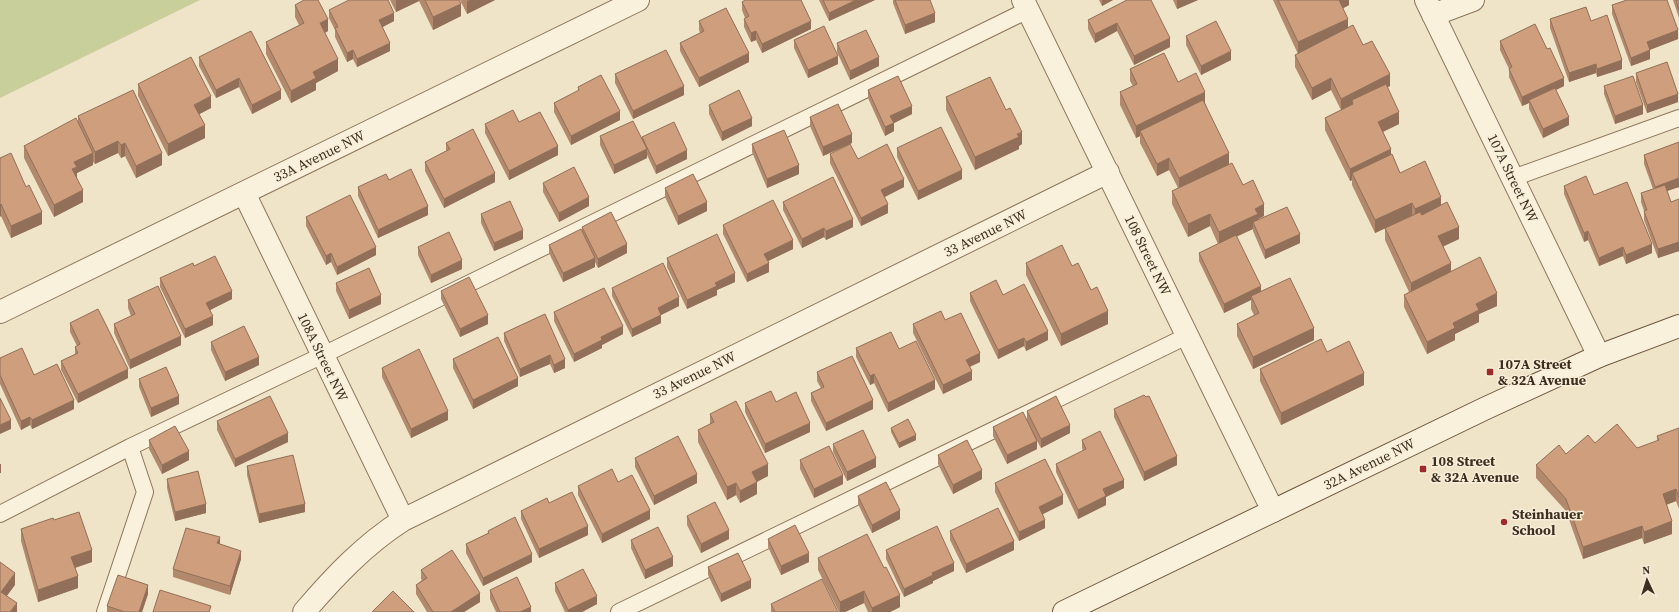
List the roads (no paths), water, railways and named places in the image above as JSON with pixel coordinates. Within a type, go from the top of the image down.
[{"type":"street","name":"33A Avenue NW","points":[[0,312],[638,0]]},
{"type":"street","points":[[1429,7],[1473,0]]},
{"type":"street","name":"108 Street NW","points":[[1025,5],[1273,511]]},
{"type":"street","name":"107A Street NW","points":[[1429,7],[1599,356]]},
{"type":"street","name":"33 Avenue NW","points":[[304,612],[332,579],[364,548],[403,520],[1108,172]]},
{"type":"street","name":"108A Street NW","points":[[244,193],[403,520]]},
{"type":"street","name":"32A Avenue NW","points":[[1064,612],[1484,409],[1599,356],[1679,326]]},
{"type":"lane","points":[[0,514],[130,447],[323,356],[1025,5]]},
{"type":"lane","points":[[1513,178],[1679,118]]},
{"type":"lane","points":[[619,612],[1187,336]]},
{"type":"lane","points":[[105,612],[145,492],[130,447]]},
{"type":"place","name":"107A Street & 32A Avenue","points":[[1490,372]]},
{"type":"place","name":"108 Street & 32A Avenue","points":[[1423,469]]},
{"type":"place","name":"Steinhauer School","points":[[1504,522]]}]
